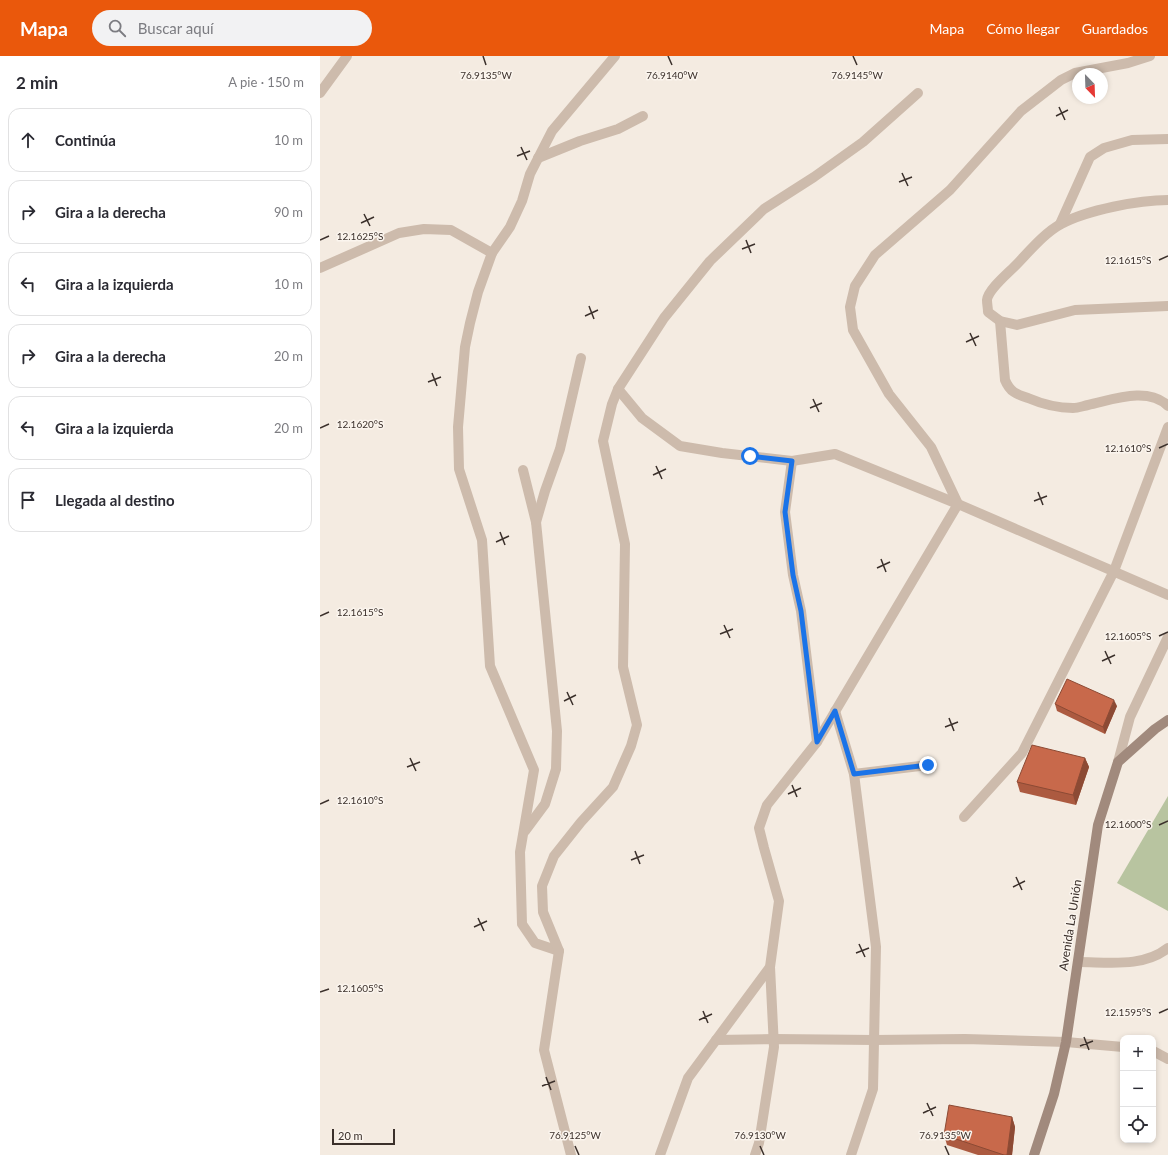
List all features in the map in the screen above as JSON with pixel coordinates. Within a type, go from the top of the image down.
[{"type":"main road","points":[[1118,762],[1155,729],[1168,720]]},
{"type":"main road","name":"Avenida La Unión","points":[[1034,1155],[1054,1094],[1066,1042],[1098,825],[1118,762]]},
{"type":"street","points":[[320,93],[346,56]]},
{"type":"street","points":[[559,951],[535,943],[522,924],[520,852],[534,770],[490,666],[482,540],[459,469],[458,427],[465,347],[478,292],[492,253],[510,227],[522,201],[530,174],[552,131],[616,56]]},
{"type":"street","points":[[958,504],[931,447],[889,394],[853,330],[850,307],[855,286],[875,255],[950,190],[1021,111],[1061,80],[1075,73],[1128,63],[1150,56]]},
{"type":"street","points":[[571,1155],[544,1050],[559,951],[543,912],[542,886],[554,856],[581,822],[613,787],[631,746],[637,725],[623,667],[625,544],[603,441],[612,404],[618,389],[664,318],[710,261],[764,209],[814,177],[863,142],[918,93]]},
{"type":"street","points":[[538,158],[580,141],[618,129],[643,116]]},
{"type":"street","points":[[1060,224],[1090,156],[1104,148],[1132,140],[1168,139]]},
{"type":"street","points":[[1168,200],[1133,204],[1088,213],[1060,224],[1043,238],[994,287],[987,298],[988,312],[1000,321],[1017,325],[1075,310],[1168,306]]},
{"type":"street","points":[[320,268],[399,233],[424,230],[452,230],[492,253]]},
{"type":"street","points":[[1000,321],[1005,380],[1008,388],[1015,394],[1044,404],[1073,408],[1133,396],[1151,397],[1161,400],[1168,406]]},
{"type":"street","points":[[536,522],[560,449],[581,358]]},
{"type":"street","points":[[618,389],[642,418],[680,446],[722,453],[792,461],[835,454],[958,504],[1168,594]]},
{"type":"street","points":[[964,817],[1022,753],[1114,571],[1168,428]]},
{"type":"street","points":[[792,461],[785,512],[793,575],[801,611],[817,742]]},
{"type":"street","points":[[523,470],[536,522],[557,731],[556,769],[545,804],[524,833]]},
{"type":"street","points":[[755,1155],[759,1143],[774,1047],[770,967],[780,901],[759,828],[767,805],[817,742],[958,504]]},
{"type":"street","points":[[1118,762],[1130,716],[1168,637]]},
{"type":"street","points":[[835,711],[854,774],[876,947],[873,1089],[851,1155]]},
{"type":"street","points":[[854,774],[928,765]]},
{"type":"street","points":[[1078,962],[1131,962],[1148,959],[1168,948]]},
{"type":"street","points":[[660,1155],[688,1078],[770,967]]},
{"type":"street","points":[[716,1040],[965,1039],[1066,1042],[1120,1047]]},
{"type":"street","points":[[1156,1053],[1168,1059]]},
{"type":"green space","points":[[1168,796],[1168,911],[1117,883]]},
{"type":"building","points":[[1067,679],[1114,700],[1103,727],[1055,704]]},
{"type":"building","points":[[1032,745],[1085,758],[1073,795],[1017,782]]},
{"type":"building","points":[[949,1105],[1012,1117],[1007,1155],[944,1135]]},
{"type":"route","points":[[750,456],[792,461],[785,512],[793,575],[801,611],[817,742],[835,711],[854,774],[928,765]]}]
